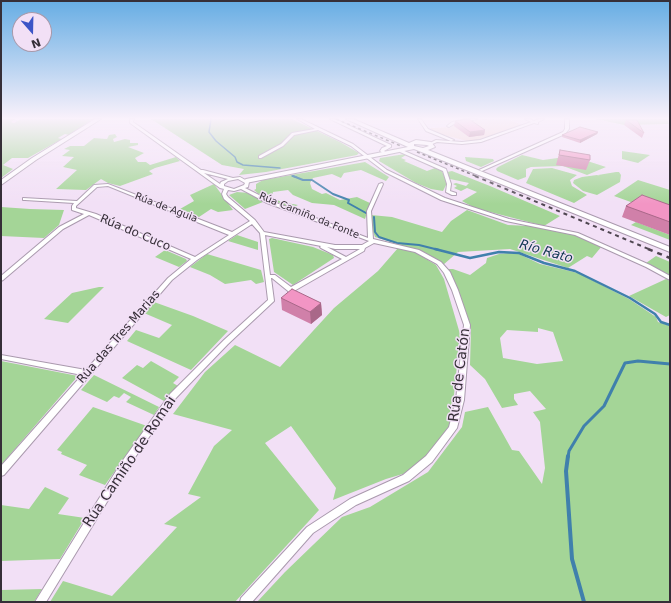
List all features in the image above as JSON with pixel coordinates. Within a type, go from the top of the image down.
[{"type":"street","points":[[1,183],[53,147]]},
{"type":"street","points":[[166,147],[224,188],[242,188],[247,185],[246,181]]},
{"type":"street","points":[[260,157],[278,147]]},
{"type":"street","points":[[355,147],[386,171],[443,199],[513,222],[576,234],[648,266],[670,278]]},
{"type":"street","points":[[386,154],[382,151],[387,147]]},
{"type":"street","points":[[196,169],[214,175],[246,181],[401,151],[412,147]]},
{"type":"street","points":[[413,147],[670,245]]},
{"type":"street","points":[[423,150],[426,147]]},
{"type":"street","points":[[432,147],[436,152],[670,250]]},
{"type":"street","points":[[481,170],[532,147]]},
{"type":"street","points":[[401,151],[445,170],[449,184],[448,192],[454,194]]},
{"type":"street","points":[[224,188],[224,182],[234,178]]},
{"type":"street","points":[[268,277],[273,276],[291,292],[362,250],[363,247],[373,241],[371,239],[369,211],[381,184]]},
{"type":"street","name":"Rúa de Aguia","points":[[78,202],[99,185],[108,185],[232,234]]},
{"type":"street","name":"Rúa Camiño de Romai","points":[[40,602],[118,476],[173,396],[226,342],[274,302],[268,277],[262,233],[253,221],[226,198],[224,188]]},
{"type":"street","name":"Rúa Camiño da Fonte","points":[[242,188],[269,202],[373,241]]},
{"type":"street","points":[[25,199],[78,202]]},
{"type":"street","name":"Rúa do Cuco","points":[[78,202],[74,209],[89,213],[195,259]]},
{"type":"street","points":[[1,279],[61,228],[89,213]]},
{"type":"street","name":"Rúa das Tres Marias","points":[[1,472],[170,279],[195,259],[253,221]]},
{"type":"street","points":[[262,233],[318,244],[350,248],[363,247]]},
{"type":"street","name":"Rúa de Catón","points":[[245,602],[310,530],[353,502],[406,478],[429,459],[453,428],[460,400],[467,325],[455,290],[447,272],[439,263],[418,251],[373,241]]},
{"type":"street","points":[[318,244],[346,259]]},
{"type":"street","points":[[1,357],[87,373]]},
{"type":"green space","points":[[1,147],[47,147],[28,158],[12,158],[3,165],[13,169],[1,178]]},
{"type":"green space","points":[[68,147],[128,147],[144,153],[135,158],[138,162],[146,162],[150,165],[176,157],[180,161],[155,168],[149,171],[153,174],[120,186],[108,183],[101,179],[86,190],[56,189],[77,170],[63,167],[74,157],[62,156],[70,150],[64,149]]},
{"type":"green space","points":[[194,147],[349,147],[359,153],[357,155],[266,172],[239,175],[244,169],[222,165]]},
{"type":"green space","points":[[622,151],[650,155],[638,163],[622,159]]},
{"type":"green space","points":[[406,155],[401,158],[406,160],[404,161],[427,171],[435,168],[442,171],[447,183],[443,191],[431,189],[416,183],[379,161],[380,158]]},
{"type":"green space","points":[[522,155],[543,160],[572,156],[606,167],[587,175],[563,166],[531,167],[526,169],[526,177],[518,180],[497,171],[496,169],[498,167]]},
{"type":"green space","points":[[465,157],[493,159],[494,161],[481,167],[466,161]]},
{"type":"green space","points":[[365,162],[389,177],[386,181],[361,170],[344,173],[341,178],[332,174],[313,178],[310,183],[312,189],[322,194],[326,193],[340,200],[357,197],[370,203],[365,219],[334,205],[312,203],[293,195],[288,190],[273,192],[272,197],[281,202],[298,205],[291,208],[260,195],[254,190],[256,189],[256,184],[263,180]]},
{"type":"green space","points":[[552,168],[577,175],[570,180],[572,186],[587,195],[574,203],[526,183],[533,169]]},
{"type":"green space","points":[[452,171],[560,216],[544,226],[475,208],[462,201],[477,192],[467,188],[461,191],[454,188],[457,186],[453,184],[456,183],[466,186],[469,183],[450,179],[447,172]]},
{"type":"green space","points":[[619,172],[621,175],[620,182],[597,195],[583,191],[573,183],[574,180],[582,177],[600,176],[598,175]]},
{"type":"green space","points":[[638,180],[670,190],[670,216],[614,196]]},
{"type":"green space","points":[[214,184],[233,210],[218,212],[211,209],[199,217],[180,209],[194,201],[190,195]]},
{"type":"green space","points":[[237,192],[250,193],[263,202],[245,209],[229,195]]},
{"type":"green space","points":[[1,207],[64,210],[59,225],[44,238],[1,236]]},
{"type":"green space","points":[[467,210],[508,225],[530,226],[571,234],[602,246],[592,258],[587,256],[568,268],[510,249],[458,252],[443,265],[422,252],[375,237],[371,226],[371,215],[392,217],[442,232],[451,221]]},
{"type":"green space","points":[[636,222],[670,235],[670,240],[631,225]]},
{"type":"green space","points":[[237,235],[258,242],[258,250],[228,241]]},
{"type":"green space","points":[[272,238],[313,247],[333,255],[334,258],[293,285],[274,272],[269,239]]},
{"type":"green space","points":[[398,248],[415,252],[436,265],[444,279],[460,334],[451,426],[426,456],[406,473],[386,479],[333,500],[336,488],[291,426],[265,443],[319,510],[235,602],[50,602],[63,581],[112,596],[177,527],[164,524],[201,497],[188,494],[214,446],[232,430],[173,414],[205,372],[235,345],[280,367],[334,308],[378,271]]},
{"type":"green space","points":[[165,250],[186,259],[187,261],[179,267],[155,257]]},
{"type":"green space","points":[[207,254],[261,270],[264,282],[256,284],[251,280],[225,284],[210,275],[190,267]]},
{"type":"green space","points":[[499,254],[519,254],[540,264],[578,273],[629,299],[656,317],[658,322],[670,326],[670,602],[257,602],[285,572],[342,517],[370,507],[428,472],[462,427],[465,412],[488,407],[512,450],[519,451],[542,484],[545,468],[540,422],[533,412],[546,409],[530,391],[514,394],[514,399],[518,405],[502,408],[485,379],[470,365],[471,329],[466,312],[448,269],[453,269],[470,275],[486,263],[487,258]],"holes":[[[538,328],[553,332],[563,361],[537,364],[503,358],[500,338],[507,330],[538,332]]]},
{"type":"green space","points":[[656,256],[670,262],[670,276],[646,263]]},
{"type":"green space","points":[[666,279],[670,281],[670,315],[666,317],[629,296]]},
{"type":"green space","points":[[104,287],[68,323],[44,319],[72,293]]},
{"type":"green space","points":[[154,302],[228,331],[191,370],[127,341],[136,330],[159,338],[172,325],[144,313]]},
{"type":"green space","points":[[1,361],[78,376],[1,465]]},
{"type":"green space","points":[[151,361],[179,377],[173,383],[178,386],[164,401],[122,378],[137,365],[143,368]]},
{"type":"green space","points":[[94,375],[159,407],[154,415],[126,402],[131,397],[124,393],[119,398],[114,396],[107,402],[81,390]]},
{"type":"green space","points":[[93,407],[147,426],[105,485],[79,475],[87,465],[61,454],[62,452],[57,450]]},
{"type":"green space","points":[[45,487],[69,498],[58,514],[85,518],[60,559],[1,561],[1,505],[29,509]]},
{"type":"green space","points":[[42,589],[34,602],[1,602],[1,590]]},
{"type":"building","points":[[560,150],[590,155],[590,160],[559,155]]},
{"type":"building","points":[[642,195],[670,205],[670,222],[626,206]]},
{"type":"building","points":[[292,289],[321,303],[310,312],[281,298]]},
{"type":"waterway","name":"Río Rato","points":[[223,147],[235,157],[237,162],[243,165],[280,168]]},
{"type":"waterway","name":"Río Rato","points":[[295,177],[303,180],[312,180],[333,194],[349,200],[348,203],[366,213]]},
{"type":"waterway","name":"Río Rato","points":[[374,217],[375,232],[379,237],[397,243],[419,245],[435,249]]},
{"type":"waterway","name":"Río Rato","points":[[435,249],[439,250]]},
{"type":"waterway","name":"Río Rato","points":[[435,249],[470,258],[499,252],[519,253],[544,263],[575,271],[630,298],[655,314],[661,322],[670,325]]},
{"type":"waterway","points":[[568,457],[569,451],[584,426],[604,406],[625,363],[638,361],[670,364]]},
{"type":"waterway","points":[[568,456],[566,471],[572,559],[584,602]]},
{"type":"railway","points":[[417,152],[478,177]]},
{"type":"railway","points":[[475,176],[651,250]]},
{"type":"railway","points":[[648,249],[670,258]]}]
